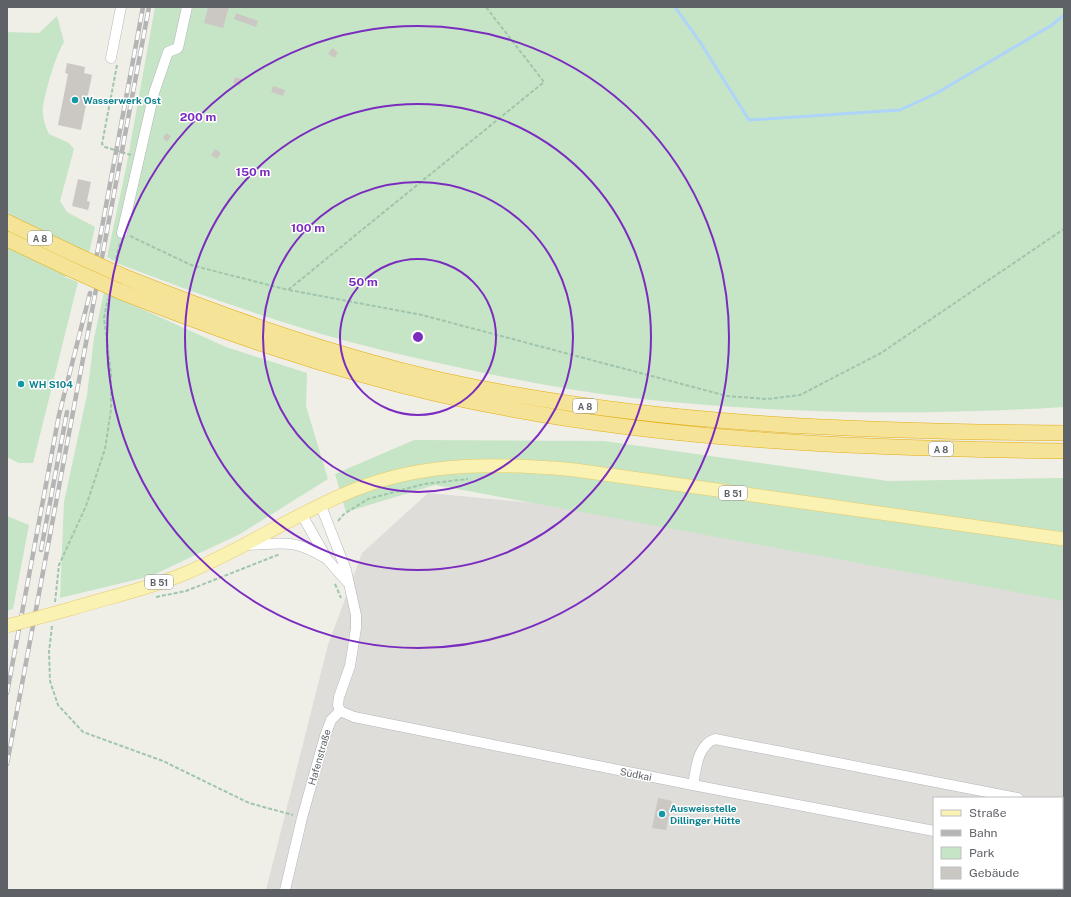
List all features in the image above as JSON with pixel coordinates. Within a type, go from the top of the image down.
[{"type":"highway","name":"A 8","points":[[7,222],[71,261],[114,293],[254,342],[371,378],[437,394],[585,422],[711,437],[818,445],[948,450],[1064,451]]},
{"type":"highway","name":"A 8","points":[[7,239],[71,261],[125,277],[202,308],[316,346],[440,380],[509,394],[589,407],[649,414],[864,430],[1064,433]]},
{"type":"main road","name":"B 51","points":[[7,626],[70,609],[178,576],[354,490],[374,483],[439,468],[494,465],[532,466],[575,470],[1064,539]]},
{"type":"street","points":[[122,233],[154,93],[168,52],[178,48],[187,7]]},
{"type":"street","points":[[111,58],[123,9]]},
{"type":"street","points":[[320,506],[346,570],[354,600],[356,628],[350,666],[339,697],[338,705],[340,711]]},
{"type":"street","points":[[302,515],[327,559],[348,582]]},
{"type":"street","points":[[244,545],[290,542],[313,551],[327,559]]},
{"type":"street","name":"Südkai","points":[[340,711],[347,715],[413,729],[933,831]]},
{"type":"street","name":"Hafenstraße","points":[[285,890],[302,818],[329,724],[340,711]]},
{"type":"street","points":[[693,785],[701,752],[710,741],[718,739],[1013,797]]},
{"type":"path","points":[[288,290],[544,82],[486,7]]},
{"type":"path","points":[[111,58],[118,63],[102,144],[105,147],[140,157]]},
{"type":"path","points":[[115,264],[122,233],[191,265],[288,290],[422,315],[727,396],[767,399],[800,395],[881,353],[1064,229]]},
{"type":"path","points":[[54,605],[59,565],[86,506],[105,449],[111,410],[111,374],[104,318],[114,293]]},
{"type":"path","points":[[329,526],[340,520],[344,514],[368,499],[424,484],[473,478]]},
{"type":"path","points":[[151,598],[186,591],[278,554],[286,554]]},
{"type":"path","points":[[331,579],[344,604]]},
{"type":"path","points":[[53,621],[49,652],[50,682],[58,705],[83,732],[163,761],[249,803],[302,818]]},
{"type":"shaded area","points":[[428,493],[660,515],[1064,598],[1064,890],[266,890],[328,645],[362,553]]},
{"type":"green space","points":[[155,7],[1064,7],[1064,407],[956,412],[848,412],[741,407],[591,393],[487,373],[343,340],[233,305],[119,264],[107,257],[126,168]]},
{"type":"green space","points":[[57,16],[64,42],[54,64],[43,107],[43,117],[49,134],[69,143],[74,149],[60,201],[67,212],[95,227],[89,253],[76,247],[65,277],[78,282],[33,463],[19,463],[7,457],[7,32],[39,33]]},
{"type":"green space","points":[[104,292],[226,347],[307,373],[306,406],[328,479],[240,534],[151,576],[60,598],[64,502],[87,395],[94,338]]},
{"type":"green space","points":[[414,440],[604,441],[888,481],[1064,478],[1064,601],[435,485],[346,512],[335,474]]},
{"type":"green space","points":[[7,516],[29,525],[13,609],[7,611]]},
{"type":"building","points":[[208,7],[229,7],[223,28],[204,23]]},
{"type":"building","points":[[236,13],[258,21],[256,27],[234,19]]},
{"type":"building","points":[[332,48],[338,52],[335,58],[328,54]]},
{"type":"building","name":"Wasserwerk Ost","points":[[67,63],[85,67],[84,73],[92,75],[81,130],[58,125],[68,74],[65,73]]},
{"type":"building","points":[[235,77],[242,79],[240,86],[233,83]]},
{"type":"building","points":[[273,86],[285,90],[283,96],[271,92]]},
{"type":"building","points":[[166,133],[171,136],[167,142],[163,138]]},
{"type":"building","points":[[215,149],[221,153],[217,159],[211,155]]},
{"type":"building","points":[[78,179],[91,182],[87,201],[90,202],[88,210],[72,206]]},
{"type":"building","name":"Ausweisstelle Dillinger Hütte","points":[[658,798],[672,801],[666,830],[652,828]]},
{"type":"waterway","points":[[675,7],[700,42],[749,120],[900,110],[937,93],[1052,25],[1064,15]]},
{"type":"railway","points":[[94,270],[143,7]]},
{"type":"railway","points":[[7,764],[149,7]]},
{"type":"railway","points":[[7,693],[59,415],[90,293]]},
{"type":"railway","points":[[41,550],[67,412]]},
{"type":"place","name":"Wasserwerk Ost","points":[[75,100]]},
{"type":"place","name":"WH S104","points":[[21,384]]},
{"type":"place","name":"Ausweisstelle Dillinger Hütte","points":[[662,814]]}]
